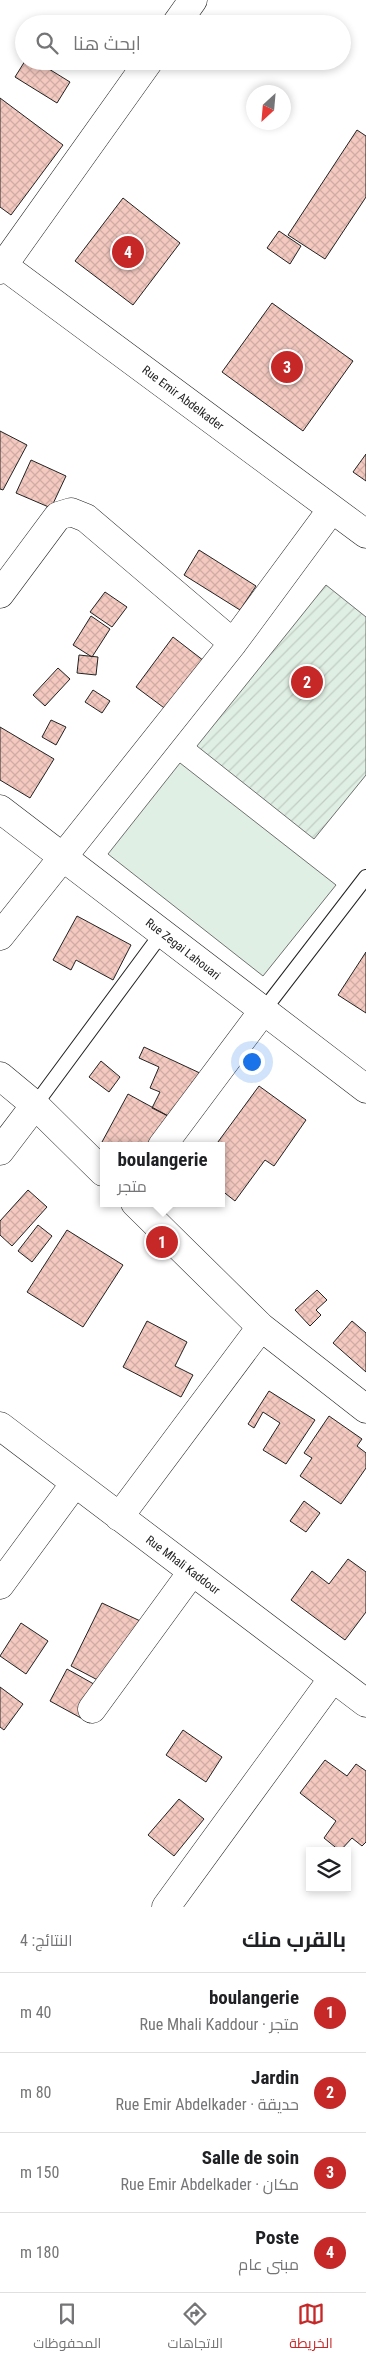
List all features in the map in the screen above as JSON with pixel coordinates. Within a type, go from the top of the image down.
[{"type":"street","points":[[182,15],[193,0]]},
{"type":"street","points":[[1,266],[143,70]]},
{"type":"street","name":"Rue Emir Abdelkader","points":[[1,266],[366,534]]},
{"type":"street","points":[[0,936],[233,642],[332,509]]},
{"type":"street","points":[[0,594],[58,516],[72,512],[86,518],[233,642]]},
{"type":"street","name":"Rue Zegai Lahouari","points":[[0,809],[366,1089]]},
{"type":"street","points":[[165,1142],[263,1011]]},
{"type":"street","points":[[0,1076],[35,1105],[100,1169]]},
{"type":"street","points":[[0,1151],[35,1105]]},
{"type":"street","points":[[139,1207],[261,1327],[366,1409]]},
{"type":"street","points":[[119,1517],[261,1327]]},
{"type":"street","name":"Rue Mhali Kaddour","points":[[0,1426],[366,1703]]},
{"type":"street","points":[[0,1584],[75,1483]]},
{"type":"street","points":[[92,1709],[192,1572]]},
{"type":"street","points":[[166,1907],[333,1678]]},
{"type":"lane","points":[[263,1011],[366,878]]},
{"type":"lane","points":[[35,1105],[162,934]]},
{"type":"green space","points":[[326,585],[366,617],[366,775],[314,839],[197,746]]},
{"type":"green space","points":[[180,763],[336,885],[263,976],[108,854]]},
{"type":"building","points":[[19,70],[51,70],[70,82],[57,103],[15,77]]},
{"type":"building","points":[[0,98],[63,145],[11,215],[0,207]]},
{"type":"building","points":[[357,130],[366,136],[366,197],[325,259],[288,235]]},
{"type":"building","points":[[123,198],[180,243],[133,305],[75,261]]},
{"type":"building","points":[[279,231],[301,246],[290,264],[267,248]]},
{"type":"building","points":[[272,303],[353,361],[303,431],[222,372]]},
{"type":"building","points":[[0,431],[27,445],[3,490],[0,489]]},
{"type":"building","points":[[366,454],[366,481],[353,472]]},
{"type":"building","points":[[31,460],[66,476],[51,508],[16,493]]},
{"type":"building","points":[[199,550],[256,586],[240,610],[184,575]]},
{"type":"building","points":[[105,592],[127,607],[112,627],[90,612]]},
{"type":"building","points":[[91,616],[110,629],[92,657],[73,645]]},
{"type":"building","points":[[173,637],[208,664],[171,713],[136,687]]},
{"type":"building","points":[[79,655],[98,657],[96,675],[77,673]]},
{"type":"building","points":[[58,668],[70,679],[45,706],[33,695]]},
{"type":"building","points":[[93,690],[110,701],[102,713],[85,702]]},
{"type":"building","points":[[51,720],[66,727],[56,745],[42,737]]},
{"type":"building","points":[[0,727],[54,759],[30,798],[0,780]]},
{"type":"building","points":[[77,916],[131,945],[113,980],[76,960],[71,970],[53,960]]},
{"type":"building","points":[[366,952],[366,1013],[338,995]]},
{"type":"building","points":[[144,1047],[202,1074],[180,1122],[152,1108],[160,1092],[150,1088],[159,1067],[139,1058]]},
{"type":"building","points":[[101,1061],[120,1077],[109,1092],[89,1077]]},
{"type":"building","points":[[259,1086],[306,1120],[274,1166],[265,1160],[235,1201],[225,1193],[225,1142],[218,1142]]},
{"type":"building","points":[[128,1094],[170,1117],[156,1142],[102,1142]]},
{"type":"building","points":[[28,1190],[47,1207],[12,1246],[0,1235],[0,1221]]},
{"type":"building","points":[[38,1225],[52,1236],[32,1262],[18,1251]]},
{"type":"building","points":[[67,1230],[123,1265],[83,1327],[27,1292]]},
{"type":"building","points":[[317,1290],[327,1300],[316,1310],[321,1315],[310,1326],[295,1310]]},
{"type":"building","points":[[147,1321],[187,1342],[175,1366],[193,1375],[181,1397],[123,1367]]},
{"type":"building","points":[[352,1321],[366,1333],[366,1372],[333,1343]]},
{"type":"building","points":[[269,1391],[315,1420],[286,1464],[263,1450],[280,1423],[263,1412],[254,1428],[248,1424]]},
{"type":"building","points":[[329,1416],[362,1439],[357,1446],[366,1453],[366,1468],[341,1504],[300,1476],[312,1458],[304,1453]]},
{"type":"building","points":[[304,1501],[320,1513],[306,1532],[290,1521]]},
{"type":"building","points":[[348,1559],[366,1572],[366,1612],[345,1640],[291,1600],[312,1571],[329,1584]]},
{"type":"building","points":[[102,1603],[153,1627],[111,1687],[71,1666]]},
{"type":"building","points":[[21,1623],[48,1641],[26,1674],[0,1656]]},
{"type":"building","points":[[67,1669],[108,1692],[90,1723],[50,1701]]},
{"type":"building","points":[[0,1687],[23,1704],[4,1730],[0,1727]]},
{"type":"building","points":[[183,1730],[222,1757],[206,1782],[166,1755]]},
{"type":"building","points":[[325,1760],[347,1776],[356,1764],[366,1771],[366,1842],[362,1846],[352,1838],[344,1847],[335,1847],[324,1838],[336,1821],[300,1793]]},
{"type":"building","points":[[179,1799],[204,1819],[174,1856],[148,1835]]},
{"type":"place","name":"Poste","points":[[128,252]]},
{"type":"place","name":"Salle de soin","points":[[287,367]]},
{"type":"place","name":"Jardin","points":[[307,682]]},
{"type":"place","name":"boulangerie","points":[[162,1242]]}]
